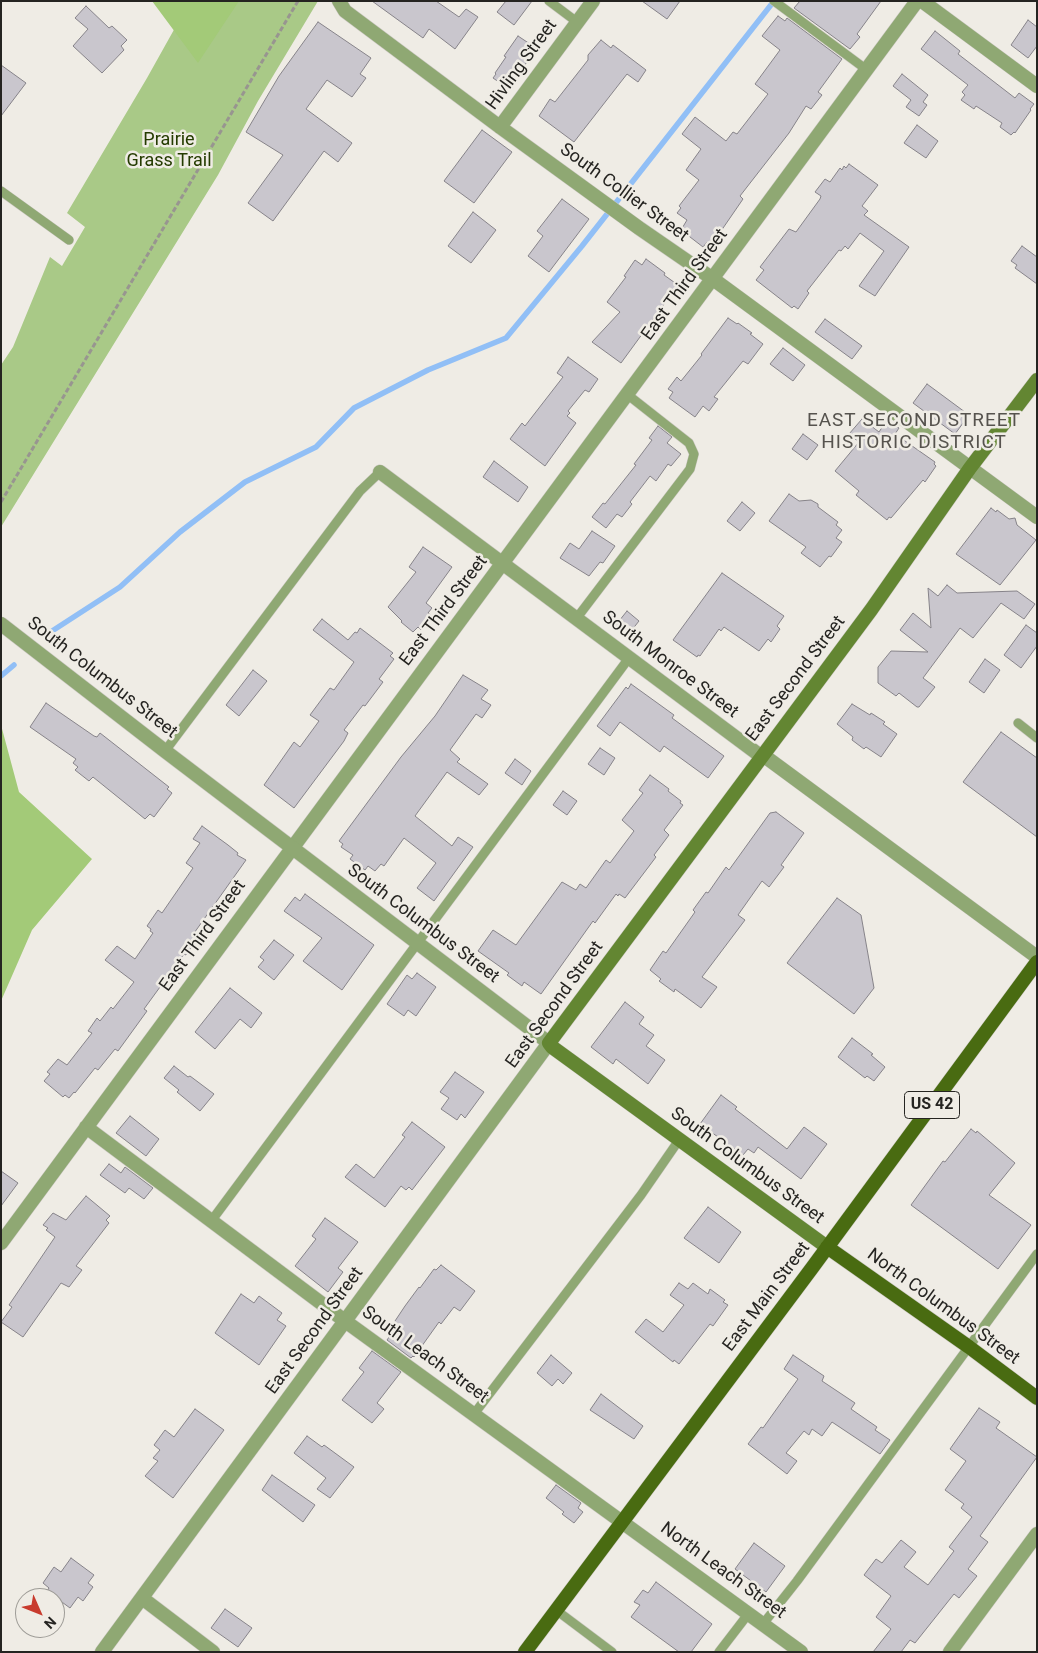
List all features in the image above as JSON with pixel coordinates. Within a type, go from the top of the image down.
[{"type":"main road","name":"East Second Street","points":[[550,1043],[871,610],[970,468],[1037,380]]},
{"type":"main road","name":"East Main Street","points":[[525,1652],[828,1247],[1037,962]]},
{"type":"main road","name":"South Columbus Street","points":[[550,1043],[552,1047],[828,1247]]},
{"type":"main road","name":"North Columbus Street","points":[[828,1247],[969,1347],[1037,1398]]},
{"type":"street","name":"South Collier Street","points":[[340,1],[345,11],[500,127],[620,215],[713,279],[1037,517]]},
{"type":"street","name":"Hivling Street","points":[[500,127],[592,1]]},
{"type":"street","name":"East Third Street","points":[[1,1242],[917,1]]},
{"type":"street","points":[[922,1],[1037,86]]},
{"type":"street","name":"South Monroe Street","points":[[380,472],[762,757],[767,758],[1037,957]]},
{"type":"street","name":"South Columbus Street","points":[[1,624],[292,848],[550,1043]]},
{"type":"street","name":"East Second Street","points":[[102,1652],[550,1043]]},
{"type":"street","name":"South Leach Street","points":[[86,1127],[346,1321],[622,1522]]},
{"type":"street","name":"North Leach Street","points":[[622,1522],[801,1652]]},
{"type":"street","points":[[950,1652],[1037,1534]]},
{"type":"street","points":[[142,1598],[213,1652]]},
{"type":"lane","points":[[549,1],[577,22]]},
{"type":"lane","points":[[774,1],[867,70]]},
{"type":"lane","points":[[1,192],[69,240]]},
{"type":"lane","points":[[576,619],[690,469],[694,454],[689,443],[628,394]]},
{"type":"lane","points":[[165,751],[360,490],[380,472]]},
{"type":"lane","points":[[212,1220],[629,658]]},
{"type":"lane","points":[[1018,723],[1037,738]]},
{"type":"lane","points":[[474,1414],[635,1202],[679,1140]]},
{"type":"lane","points":[[763,1624],[797,1581],[1037,1254]]},
{"type":"lane","points":[[556,1610],[612,1652]]},
{"type":"lane","points":[[719,1652],[748,1613]]},
{"type":"path","points":[[1,502],[298,1]]},
{"type":"green space","points":[[152,1],[239,1],[198,63]]},
{"type":"green space","name":"Prairie Grass Trail","points":[[190,1],[318,1],[258,101],[218,175],[1,527],[1,365],[13,347],[50,257],[62,266],[85,227],[67,213]]},
{"type":"green space","points":[[1,725],[19,792],[92,859],[32,930],[1,1001]]},
{"type":"building","points":[[372,1],[436,1],[459,17],[466,9],[478,17],[455,49],[429,29],[423,38]]},
{"type":"building","points":[[506,1],[532,1],[514,25],[497,12]]},
{"type":"building","points":[[642,1],[680,1],[667,19]]},
{"type":"building","points":[[800,1],[881,1],[857,34],[860,37],[850,49],[794,8]]},
{"type":"building","points":[[86,6],[109,28],[112,26],[127,40],[121,46],[124,50],[102,73],[73,46],[88,29],[75,18]]},
{"type":"building","points":[[778,16],[785,21],[787,18],[842,59],[818,92],[822,95],[811,109],[806,106],[789,133],[740,196],[743,199],[721,231],[710,245],[707,242],[703,247],[681,230],[687,220],[677,213],[681,208],[679,206],[699,180],[686,170],[701,149],[682,134],[695,117],[726,141],[733,132],[737,134],[768,94],[755,84],[780,50],[762,36]]},
{"type":"building","points":[[1028,20],[1037,27],[1037,46],[1028,58],[1011,45]]},
{"type":"building","points":[[318,22],[371,58],[360,74],[366,78],[352,97],[327,80],[306,109],[352,143],[338,162],[324,151],[273,221],[248,203],[283,155],[246,132],[279,76]]},
{"type":"building","points":[[935,31],[960,51],[958,54],[1015,98],[1019,93],[1034,104],[1015,133],[1011,135],[1000,127],[1002,123],[976,106],[974,109],[961,100],[965,95],[962,92],[968,85],[921,49]]},
{"type":"building","points":[[518,36],[536,48],[509,89],[493,78],[506,57],[504,56]]},
{"type":"building","points":[[601,40],[611,48],[613,45],[646,70],[638,82],[627,74],[574,142],[539,116],[550,99],[555,102],[588,60],[588,55]]},
{"type":"building","points":[[1,65],[26,83],[1,116]]},
{"type":"building","points":[[902,74],[928,95],[923,102],[927,105],[919,116],[906,107],[911,100],[893,86]]},
{"type":"building","points":[[917,125],[938,141],[926,158],[904,143]]},
{"type":"building","points":[[482,130],[512,152],[474,203],[444,181]]},
{"type":"building","points":[[849,164],[878,185],[862,206],[868,211],[864,215],[909,247],[875,296],[859,286],[884,251],[860,233],[848,249],[845,246],[841,251],[839,250],[807,291],[809,293],[798,309],[794,306],[792,308],[756,280],[764,270],[760,267],[789,229],[796,232],[820,199],[821,196],[815,192],[825,179],[830,182],[840,168],[842,170],[844,166],[846,168]]},
{"type":"building","points":[[562,199],[589,219],[549,272],[528,256],[543,236],[537,231]]},
{"type":"building","points":[[473,212],[496,230],[471,263],[448,246]]},
{"type":"building","points":[[1022,246],[1037,257],[1037,284],[1015,268],[1017,265],[1011,261]]},
{"type":"building","points":[[646,259],[678,285],[621,363],[592,342],[620,312],[607,302],[626,277],[624,276],[635,260],[642,265]]},
{"type":"building","points":[[728,318],[752,333],[750,334],[763,344],[748,364],[743,361],[714,397],[718,399],[709,411],[703,406],[695,417],[669,398],[673,392],[668,389],[677,377],[681,381]]},
{"type":"building","points":[[825,319],[862,346],[852,359],[815,332]]},
{"type":"building","points":[[783,348],[805,365],[793,381],[770,364]]},
{"type":"building","points":[[568,357],[598,379],[589,392],[585,390],[568,411],[570,413],[567,416],[576,423],[545,466],[510,439],[522,423],[525,426],[563,377],[557,373]]},
{"type":"building","points":[[927,384],[969,415],[955,434],[913,403]]},
{"type":"building","points":[[862,419],[879,432],[887,420],[899,428],[895,434],[935,462],[936,466],[925,482],[923,480],[891,518],[889,517],[887,520],[856,495],[859,491],[835,471],[859,442],[849,434]]},
{"type":"building","points":[[658,426],[672,437],[667,443],[681,454],[671,466],[668,464],[656,481],[650,476],[630,502],[632,504],[622,517],[617,514],[606,528],[592,517],[603,503],[605,504],[636,465],[634,464],[652,440],[649,438]]},
{"type":"building","points":[[803,434],[818,445],[807,460],[792,449]]},
{"type":"building","points":[[494,461],[528,487],[518,502],[483,477]]},
{"type":"building","points":[[789,494],[799,501],[811,500],[818,504],[818,507],[838,522],[836,525],[842,530],[836,538],[842,542],[831,557],[829,556],[820,567],[801,553],[806,547],[769,521]]},
{"type":"building","points":[[742,502],[755,513],[740,531],[727,521]]},
{"type":"building","points":[[991,508],[1009,519],[1015,518],[1017,525],[1036,540],[1000,585],[956,554]]},
{"type":"building","points":[[592,531],[615,546],[603,563],[600,562],[589,576],[560,558],[570,543],[579,549]]},
{"type":"building","points":[[423,547],[452,567],[426,603],[432,608],[428,613],[432,616],[421,630],[418,627],[413,632],[388,607],[416,572],[409,567]]},
{"type":"building","points":[[722,573],[784,616],[777,626],[780,629],[771,642],[768,639],[759,651],[724,627],[721,631],[719,629],[700,656],[698,655],[697,657],[673,640]]},
{"type":"building","points":[[947,585],[957,593],[1017,591],[1035,604],[1024,619],[1001,603],[973,638],[960,628],[923,678],[935,687],[917,707],[899,693],[896,696],[878,683],[878,667],[891,651],[928,652],[900,630],[913,613],[931,628],[928,588],[938,596]]},
{"type":"building","points":[[627,611],[639,621],[627,636],[615,626]]},
{"type":"building","points":[[322,619],[348,640],[360,628],[393,653],[390,656],[394,659],[379,679],[383,682],[344,730],[348,733],[344,741],[294,808],[264,785],[294,742],[300,747],[319,721],[310,715],[330,688],[334,690],[354,662],[313,630]]},
{"type":"building","points":[[1026,625],[1037,633],[1037,646],[1021,668],[1004,655]]},
{"type":"building","points":[[985,659],[1000,670],[984,693],[969,682]]},
{"type":"building","points":[[253,670],[267,681],[239,716],[226,705]]},
{"type":"building","points":[[463,675],[488,690],[481,699],[491,705],[482,718],[476,714],[450,750],[460,759],[457,762],[488,784],[479,795],[447,772],[415,816],[452,846],[458,837],[473,847],[434,901],[417,888],[436,863],[404,838],[384,866],[381,864],[375,871],[368,866],[365,870],[350,859],[353,855],[341,847],[343,844],[339,841],[401,757],[435,716]]},
{"type":"building","points":[[631,684],[674,715],[672,718],[724,756],[708,778],[664,746],[660,752],[620,722],[610,736],[597,726],[626,687],[628,689]]},
{"type":"building","points":[[46,703],[94,736],[97,737],[100,733],[169,787],[167,789],[172,793],[154,817],[150,814],[145,819],[93,777],[89,781],[75,770],[78,767],[73,763],[76,759],[30,727]]},
{"type":"building","points":[[852,704],[885,722],[883,724],[897,734],[881,757],[866,747],[864,749],[852,740],[853,737],[837,724]]},
{"type":"building","points":[[1001,732],[1037,758],[1037,837],[963,782]]},
{"type":"building","points":[[600,748],[615,758],[604,775],[588,764]]},
{"type":"building","points":[[515,759],[531,771],[522,785],[505,773]]},
{"type":"building","points":[[650,775],[669,789],[668,791],[681,801],[680,803],[683,805],[664,830],[669,835],[654,855],[656,857],[625,898],[616,894],[595,923],[593,921],[541,994],[524,982],[522,986],[507,975],[509,973],[478,951],[493,930],[516,945],[562,882],[576,890],[580,884],[586,888],[606,860],[610,863],[634,831],[622,820],[643,793],[639,790]]},
{"type":"building","points":[[563,791],[577,801],[567,815],[553,805]]},
{"type":"building","points":[[776,812],[804,833],[781,865],[784,867],[769,887],[762,881],[738,915],[745,920],[702,977],[717,987],[701,1008],[675,989],[674,992],[659,981],[661,979],[650,970],[663,951],[666,953],[695,912],[693,910],[706,892],[708,893],[726,867],[729,870],[770,813]]},
{"type":"building","points":[[202,826],[238,853],[237,855],[246,860],[192,936],[197,940],[186,955],[184,954],[144,1009],[147,1011],[118,1051],[115,1049],[98,1070],[95,1068],[75,1093],[69,1098],[65,1095],[63,1097],[44,1081],[50,1074],[47,1072],[58,1059],[67,1065],[92,1033],[88,1031],[97,1018],[100,1021],[111,1007],[113,1009],[134,982],[105,960],[117,946],[135,959],[153,933],[147,926],[158,910],[162,913],[193,868],[186,863],[200,843],[193,839]]},
{"type":"building","points":[[305,894],[374,945],[342,990],[303,961],[322,938],[284,911],[295,897],[300,901]]},
{"type":"building","points":[[837,898],[861,915],[874,988],[854,1014],[787,963]]},
{"type":"building","points":[[274,940],[294,955],[274,980],[258,967],[264,960],[260,957]]},
{"type":"building","points":[[417,973],[436,987],[416,1016],[408,1010],[404,1016],[387,1004],[407,975],[412,979]]},
{"type":"building","points":[[230,988],[262,1013],[251,1028],[240,1019],[215,1049],[195,1032]]},
{"type":"building","points":[[625,1002],[644,1017],[639,1024],[654,1035],[646,1046],[665,1060],[648,1084],[616,1059],[613,1064],[591,1047]]},
{"type":"building","points":[[852,1038],[873,1054],[871,1055],[885,1067],[874,1081],[867,1076],[865,1078],[838,1057]]},
{"type":"building","points":[[174,1066],[214,1094],[200,1111],[177,1092],[179,1090],[164,1078]]},
{"type":"building","points":[[455,1072],[484,1092],[465,1118],[461,1114],[457,1120],[441,1109],[449,1098],[440,1092]]},
{"type":"building","points":[[721,1095],[737,1107],[735,1109],[787,1149],[804,1127],[827,1144],[801,1179],[758,1147],[754,1153],[748,1149],[743,1155],[700,1124]]},
{"type":"building","points":[[130,1116],[159,1139],[146,1156],[116,1133]]},
{"type":"building","points":[[412,1122],[445,1147],[412,1190],[409,1187],[406,1190],[401,1186],[385,1207],[345,1177],[356,1164],[374,1178],[405,1137],[402,1135]]},
{"type":"building","points":[[971,1129],[976,1133],[977,1131],[1015,1163],[989,1195],[1031,1225],[998,1269],[911,1205],[943,1161],[945,1162]]},
{"type":"building","points":[[109,1164],[121,1173],[125,1167],[153,1188],[144,1199],[129,1188],[125,1193],[100,1175]]},
{"type":"building","points":[[1,1171],[18,1183],[1,1206]]},
{"type":"building","points":[[86,1196],[110,1216],[106,1220],[109,1223],[76,1266],[82,1270],[69,1287],[61,1283],[23,1337],[1,1322],[12,1307],[9,1305],[55,1237],[43,1225],[53,1213],[66,1220]]},
{"type":"building","points":[[708,1207],[741,1232],[719,1263],[684,1238]]},
{"type":"building","points":[[325,1218],[358,1242],[338,1268],[343,1272],[328,1292],[295,1266],[316,1239],[312,1236]]},
{"type":"building","points":[[441,1265],[475,1291],[460,1311],[454,1307],[441,1324],[439,1322],[414,1357],[411,1358],[387,1340],[394,1330],[391,1327],[419,1287],[434,1269],[436,1270]]},
{"type":"building","points":[[679,1283],[688,1289],[693,1283],[708,1294],[710,1289],[725,1300],[723,1302],[728,1305],[713,1326],[710,1324],[679,1364],[674,1360],[673,1362],[635,1332],[646,1319],[663,1332],[684,1305],[670,1295]]},
{"type":"building","points":[[241,1294],[254,1303],[259,1296],[282,1313],[277,1320],[286,1326],[259,1365],[215,1333]]},
{"type":"building","points":[[372,1351],[401,1372],[377,1403],[384,1409],[372,1423],[342,1400],[364,1372],[359,1368]]},
{"type":"building","points":[[551,1355],[572,1373],[563,1384],[558,1379],[552,1386],[537,1373]]},
{"type":"building","points":[[793,1355],[824,1376],[822,1381],[855,1403],[851,1409],[877,1427],[875,1430],[890,1440],[880,1454],[832,1422],[822,1436],[812,1429],[809,1435],[804,1431],[786,1453],[797,1461],[787,1474],[748,1444],[761,1427],[763,1428],[798,1379],[784,1369]]},
{"type":"building","points":[[601,1394],[643,1426],[634,1439],[590,1410]]},
{"type":"building","points":[[979,1408],[1000,1422],[996,1428],[1037,1457],[980,1536],[988,1542],[968,1569],[977,1576],[959,1598],[954,1594],[915,1643],[910,1640],[901,1652],[873,1652],[891,1629],[876,1617],[891,1596],[864,1575],[876,1559],[882,1563],[901,1540],[916,1552],[904,1567],[928,1585],[954,1551],[949,1547],[972,1517],[961,1508],[964,1504],[945,1490],[966,1461],[950,1449]]},
{"type":"building","points":[[195,1409],[224,1430],[173,1498],[145,1476],[158,1461],[153,1458],[160,1450],[154,1445],[165,1430],[174,1437]]},
{"type":"building","points":[[307,1436],[322,1447],[324,1445],[354,1467],[330,1498],[317,1489],[326,1478],[294,1453]]},
{"type":"building","points":[[272,1475],[315,1505],[303,1522],[262,1490]]},
{"type":"building","points":[[556,1485],[581,1503],[578,1508],[583,1512],[574,1523],[562,1514],[564,1512],[546,1498]]},
{"type":"building","points":[[754,1543],[785,1566],[766,1592],[735,1569]]},
{"type":"building","points":[[71,1558],[94,1575],[88,1583],[93,1587],[83,1601],[78,1597],[70,1608],[65,1604],[65,1588],[49,1588],[43,1583],[54,1567],[61,1572]]},
{"type":"building","points":[[656,1582],[712,1624],[691,1652],[679,1652],[631,1617],[640,1605],[634,1602],[643,1590],[648,1593]]},
{"type":"building","points":[[225,1609],[252,1628],[238,1647],[211,1628]]},
{"type":"waterway","points":[[49,633],[120,587],[180,532],[245,482],[316,447],[354,408],[428,370],[506,338],[582,246],[774,1]]},
{"type":"waterway","points":[[1,676],[14,665]]},
{"type":"district","name":"EAST SECOND STREET HISTORIC DISTRICT","points":[[914,432]]}]
